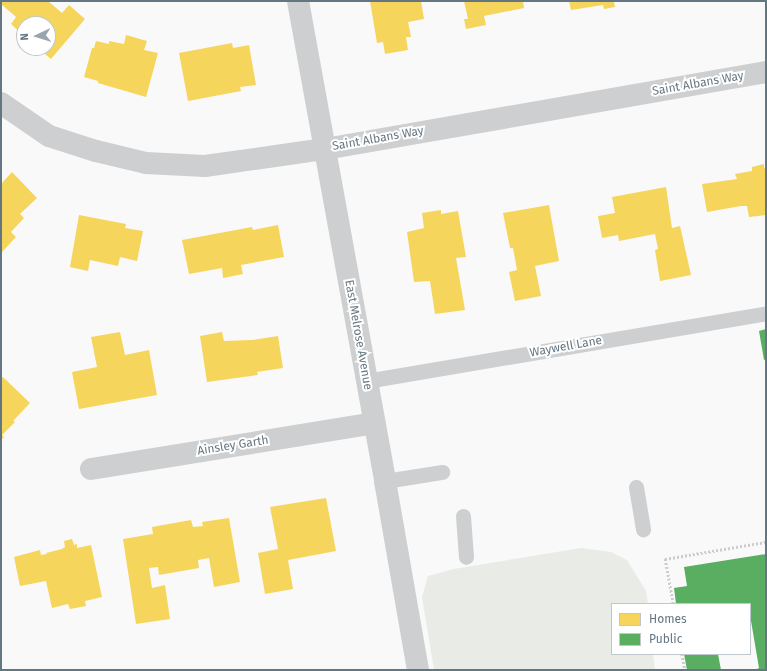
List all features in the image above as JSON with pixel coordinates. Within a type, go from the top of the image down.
[{"type":"street","name":"East Melrose Avenue","points":[[298,1],[418,670]]},
{"type":"street","name":"Saint Albans Way","points":[[1,103],[49,136],[96,151],[146,163],[205,166],[325,149],[766,72]]},
{"type":"street","name":"Ainsley Garth","points":[[91,470],[374,423]]},
{"type":"lane","name":"Waywell Lane","points":[[366,381],[766,313]]},
{"type":"lane","points":[[385,481],[442,472]]},
{"type":"lane","points":[[636,487],[643,529]]},
{"type":"lane","points":[[463,516],[466,556]]},
{"type":"path","points":[[673,603],[665,559],[766,542]]},
{"type":"path","points":[[682,655],[685,670]]},
{"type":"shaded area","points":[[581,548],[611,552],[627,560],[646,591],[648,603],[611,603],[611,655],[653,655],[655,670],[434,670],[422,597],[428,576],[454,569]]},
{"type":"building: Homes","points":[[1,1],[48,1],[62,13],[69,5],[85,19],[56,53],[56,16],[16,17],[1,4]]},
{"type":"building: Homes","points":[[370,1],[421,1],[424,19],[408,22],[411,37],[406,37],[408,50],[385,54],[383,42],[377,43]]},
{"type":"building: Homes","points":[[464,1],[523,1],[524,8],[484,16],[486,25],[466,29],[464,19],[468,19]]},
{"type":"building: Homes","points":[[569,1],[618,2],[614,2],[615,7],[604,9],[603,5],[571,10]]},
{"type":"building: Homes","points":[[16,17],[16,29],[11,24]]},
{"type":"building: Homes","points":[[126,35],[147,41],[144,50],[158,53],[146,97],[98,83],[98,81],[84,77],[92,48],[94,48],[96,41],[109,44],[109,41],[124,44]]},
{"type":"building: Homes","points":[[232,43],[233,48],[249,45],[256,85],[240,87],[241,91],[188,101],[179,53]]},
{"type":"building: Homes","points":[[764,164],[764,168],[766,168],[766,215],[749,217],[747,206],[707,212],[702,184],[737,179],[735,174],[752,171],[752,167]]},
{"type":"building: Homes","points":[[12,172],[37,198],[20,214],[24,218],[11,232],[16,237],[1,253],[1,184]]},
{"type":"building: Homes","points":[[666,187],[672,228],[680,226],[691,275],[660,281],[655,250],[658,249],[655,234],[619,241],[618,235],[602,238],[598,216],[615,213],[612,197]]},
{"type":"building: Homes","points":[[549,205],[559,261],[535,266],[541,296],[515,301],[509,272],[517,270],[513,248],[510,248],[503,213]]},
{"type":"building: Homes","points":[[441,210],[441,214],[458,211],[466,257],[456,258],[465,310],[435,314],[430,281],[414,282],[407,232],[424,228],[422,213]]},
{"type":"building: Homes","points":[[79,215],[126,224],[125,228],[143,231],[137,261],[120,257],[118,266],[90,260],[88,271],[70,267]]},
{"type":"building: Homes","points":[[278,225],[284,257],[241,265],[243,274],[223,278],[222,268],[189,274],[182,240],[252,227],[253,230]]},
{"type":"building: Homes","points":[[120,332],[125,355],[149,350],[157,395],[79,409],[72,372],[97,367],[91,337]]},
{"type":"building: Homes","points":[[222,332],[224,341],[252,340],[278,336],[283,368],[257,372],[258,375],[207,382],[200,336]]},
{"type":"building: Homes","points":[[3,377],[30,403],[13,421],[15,422],[2,435],[4,437],[1,440],[1,379]]},
{"type":"building: Homes","points":[[326,498],[336,551],[288,560],[293,589],[265,594],[258,553],[278,549],[270,507]]},
{"type":"building: Homes","points":[[229,518],[240,582],[214,587],[209,558],[198,560],[199,568],[159,575],[158,567],[149,568],[152,588],[165,585],[170,619],[136,624],[123,539],[153,534],[152,527],[191,520],[193,527],[203,526],[202,522]]},
{"type":"building: Homes","points":[[72,539],[74,545],[77,544],[77,548],[91,545],[102,597],[85,601],[86,606],[70,609],[68,604],[52,608],[46,581],[20,586],[14,557],[40,550],[41,555],[47,554],[46,553],[62,549],[65,547],[64,541]]},
{"type":"building: Public","points":[[766,329],[766,359],[764,360],[759,331]]},
{"type":"building: Public","points":[[766,554],[766,670],[755,670],[759,668],[751,621],[751,603],[676,603],[674,588],[687,586],[684,567]]},
{"type":"building: Public","points":[[684,655],[718,655],[721,670],[687,670]]}]
